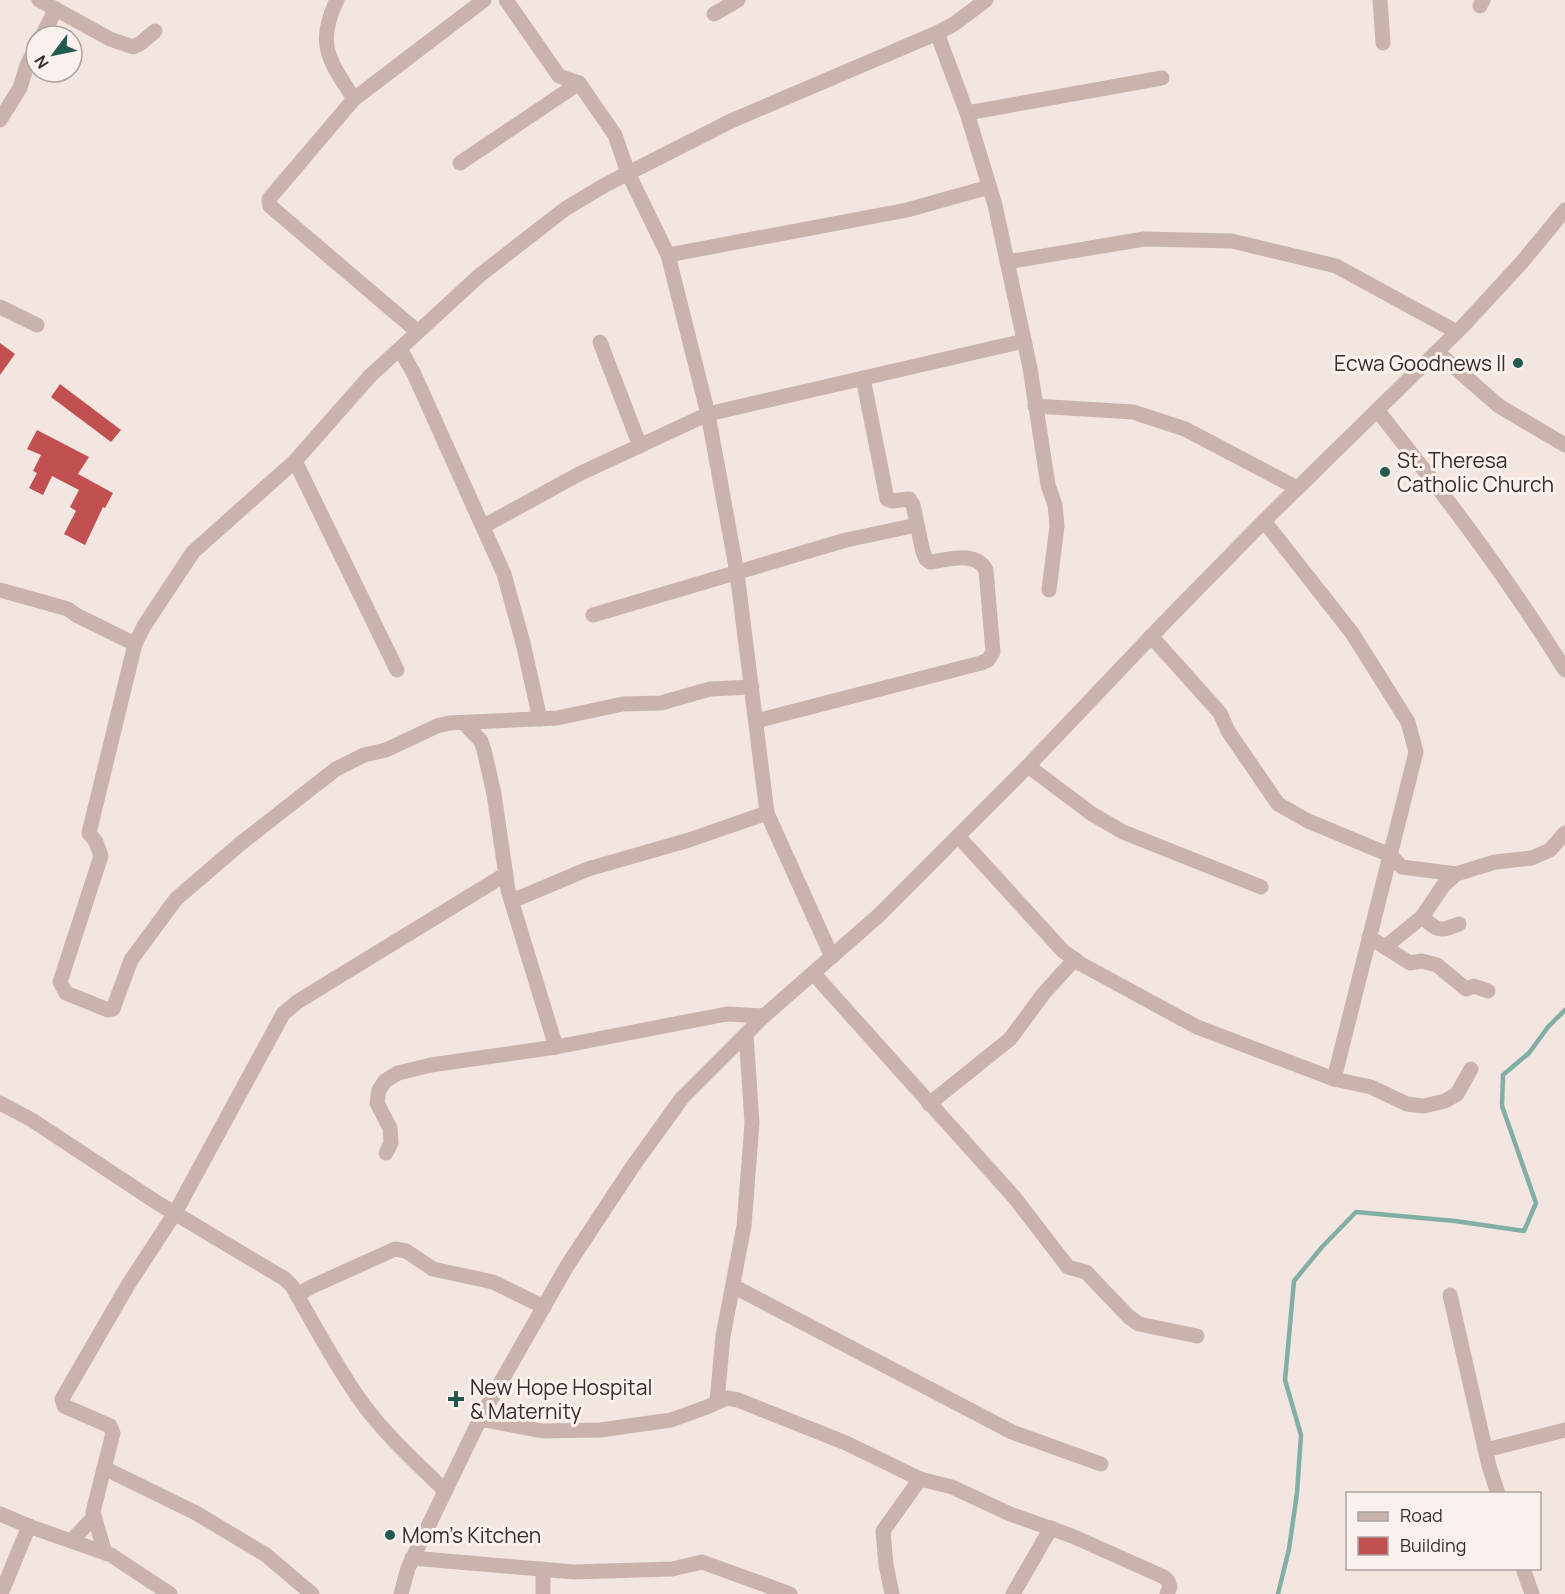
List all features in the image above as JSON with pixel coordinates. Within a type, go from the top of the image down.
[{"type":"street","points":[[39,0],[110,39],[133,47],[141,44],[155,31]]},
{"type":"street","points":[[337,0],[326,25],[326,46],[335,68],[354,99]]},
{"type":"street","points":[[418,332],[270,206],[269,199],[354,99],[484,0]]},
{"type":"street","points":[[506,0],[559,76],[579,83],[615,135],[628,173],[668,255],[708,414],[737,573],[767,813],[832,957]]},
{"type":"street","points":[[714,14],[738,0]]},
{"type":"street","points":[[1380,0],[1383,43]]},
{"type":"street","points":[[752,687],[710,689],[661,703],[623,704],[556,718],[449,723],[437,726],[390,749],[364,755],[336,769],[240,844],[176,899],[131,960],[113,1009],[108,1010],[63,990],[60,982],[100,856],[96,842],[89,833],[135,644],[193,552],[295,461],[370,376],[480,275],[565,209],[628,173],[731,122],[937,33],[954,24],[983,1]]},
{"type":"street","points":[[48,24],[56,9]]},
{"type":"street","points":[[937,33],[967,113],[995,205],[1024,341],[1048,485],[1055,505],[1057,526],[1049,590]]},
{"type":"street","points":[[0,120],[20,88],[24,75]]},
{"type":"street","points":[[967,113],[1162,78]]},
{"type":"street","points":[[460,164],[579,83]]},
{"type":"street","points":[[668,255],[907,210],[989,187]]},
{"type":"street","points":[[401,1594],[412,1558],[480,1419],[567,1266],[682,1098],[764,1016],[878,916],[1028,766],[1264,521],[1457,332],[1522,262],[1565,210]]},
{"type":"street","points":[[1007,262],[1144,239],[1232,241],[1335,266],[1457,332]]},
{"type":"street","points":[[0,308],[36,325]]},
{"type":"street","points":[[484,526],[579,474],[708,414],[1024,341]]},
{"type":"street","points":[[600,342],[639,446]]},
{"type":"street","points":[[400,349],[414,374],[504,574],[523,643],[540,719]]},
{"type":"street","points":[[1437,352],[1499,406],[1565,446]]},
{"type":"street","points":[[756,721],[988,660],[993,652],[986,570],[981,562],[972,557],[930,562],[926,559],[914,505],[909,499],[892,501],[888,499],[862,378]]},
{"type":"street","points":[[1035,406],[1132,412],[1185,429],[1297,488]]},
{"type":"street","points":[[1377,410],[1456,510],[1530,614],[1565,670]]},
{"type":"street","points":[[295,461],[397,670]]},
{"type":"street","points":[[1264,521],[1352,633],[1408,722],[1416,752],[1334,1079]]},
{"type":"street","points":[[593,615],[846,540],[917,525]]},
{"type":"street","points":[[0,590],[68,609],[135,644]]},
{"type":"street","points":[[1151,636],[1220,713],[1228,731],[1278,804],[1308,821],[1390,855],[1402,867],[1456,874],[1494,862],[1532,858],[1550,850],[1565,833]]},
{"type":"street","points":[[464,723],[481,741],[484,750],[494,794],[512,901],[556,1047]]},
{"type":"street","points":[[1028,766],[1092,814],[1123,832],[1261,886]]},
{"type":"street","points":[[512,901],[588,868],[689,840],[767,813]]},
{"type":"street","points":[[958,836],[1063,951],[1197,1027],[1334,1079],[1371,1087],[1407,1104],[1424,1106],[1445,1101],[1457,1094],[1471,1069]]},
{"type":"street","points":[[105,1553],[93,1512],[113,1433],[110,1426],[64,1406],[62,1399],[128,1285],[175,1213],[283,1014],[297,1002],[506,874]]},
{"type":"street","points":[[1385,947],[1422,917],[1443,886],[1456,874]]},
{"type":"street","points":[[1422,917],[1435,929],[1443,930],[1458,924]]},
{"type":"street","points":[[1369,937],[1410,963],[1422,962],[1437,965],[1466,989],[1474,986],[1488,991]]},
{"type":"street","points":[[929,1104],[1011,1039],[1044,993],[1075,959]]},
{"type":"street","points":[[813,973],[1014,1197],[1068,1268],[1086,1272],[1129,1317],[1139,1324],[1197,1336]]},
{"type":"street","points":[[386,1153],[391,1143],[390,1128],[377,1103],[385,1081],[398,1073],[431,1065],[556,1047],[727,1014],[764,1016]]},
{"type":"street","points":[[717,1401],[723,1336],[744,1226],[752,1123],[746,1034]]},
{"type":"street","points":[[0,1103],[32,1120],[175,1213],[285,1279],[359,1398],[392,1437],[445,1491]]},
{"type":"street","points":[[297,1295],[395,1250],[406,1251],[433,1269],[494,1282],[544,1307]]},
{"type":"street","points":[[733,1286],[1012,1431],[1101,1464]]},
{"type":"street","points":[[1450,1295],[1497,1492]]},
{"type":"street","points":[[480,1419],[542,1431],[600,1430],[671,1420],[727,1398],[738,1400],[846,1443],[920,1479],[952,1487],[1010,1514],[1051,1528],[1164,1577],[1170,1587],[1167,1594]]},
{"type":"street","points":[[1486,1450],[1565,1430]]},
{"type":"street","points":[[104,1468],[196,1513],[266,1555],[312,1594]]},
{"type":"street","points":[[892,1594],[886,1565],[883,1531],[920,1479]]},
{"type":"street","points":[[0,1514],[111,1555],[170,1594]]},
{"type":"street","points":[[71,1541],[94,1517]]},
{"type":"street","points":[[1,1594],[29,1526]]},
{"type":"street","points":[[1013,1594],[1051,1528]]},
{"type":"street","points":[[412,1558],[574,1572],[672,1569],[702,1562],[790,1594]]},
{"type":"street","points":[[543,1569],[543,1594]]},
{"type":"street","points":[[1523,1570],[1532,1594]]},
{"type":"building","points":[[0,343],[15,354],[0,375]]},
{"type":"building","points":[[60,384],[121,430],[111,442],[51,397]]},
{"type":"building","points":[[37,430],[89,457],[78,474],[113,493],[105,508],[103,507],[85,545],[64,534],[76,511],[70,507],[79,490],[52,476],[43,495],[29,488],[37,473],[33,471],[41,455],[27,449]]},
{"type":"waterway","points":[[1278,1594],[1289,1549],[1297,1493],[1301,1435],[1285,1380],[1294,1281],[1322,1247],[1356,1212],[1455,1221],[1524,1231],[1536,1203],[1502,1106],[1503,1075],[1529,1053],[1548,1027],[1565,1010]]},
{"type":"place","name":"Ecwa Goodnews II","points":[[1518,363]]},
{"type":"place","name":"St. Theresa Catholic Church","points":[[1385,472]]},
{"type":"place","name":"New Hope Hospital & Maternity","points":[[456,1399]]},
{"type":"place","name":"Mom's Kitchen","points":[[390,1535]]}]
